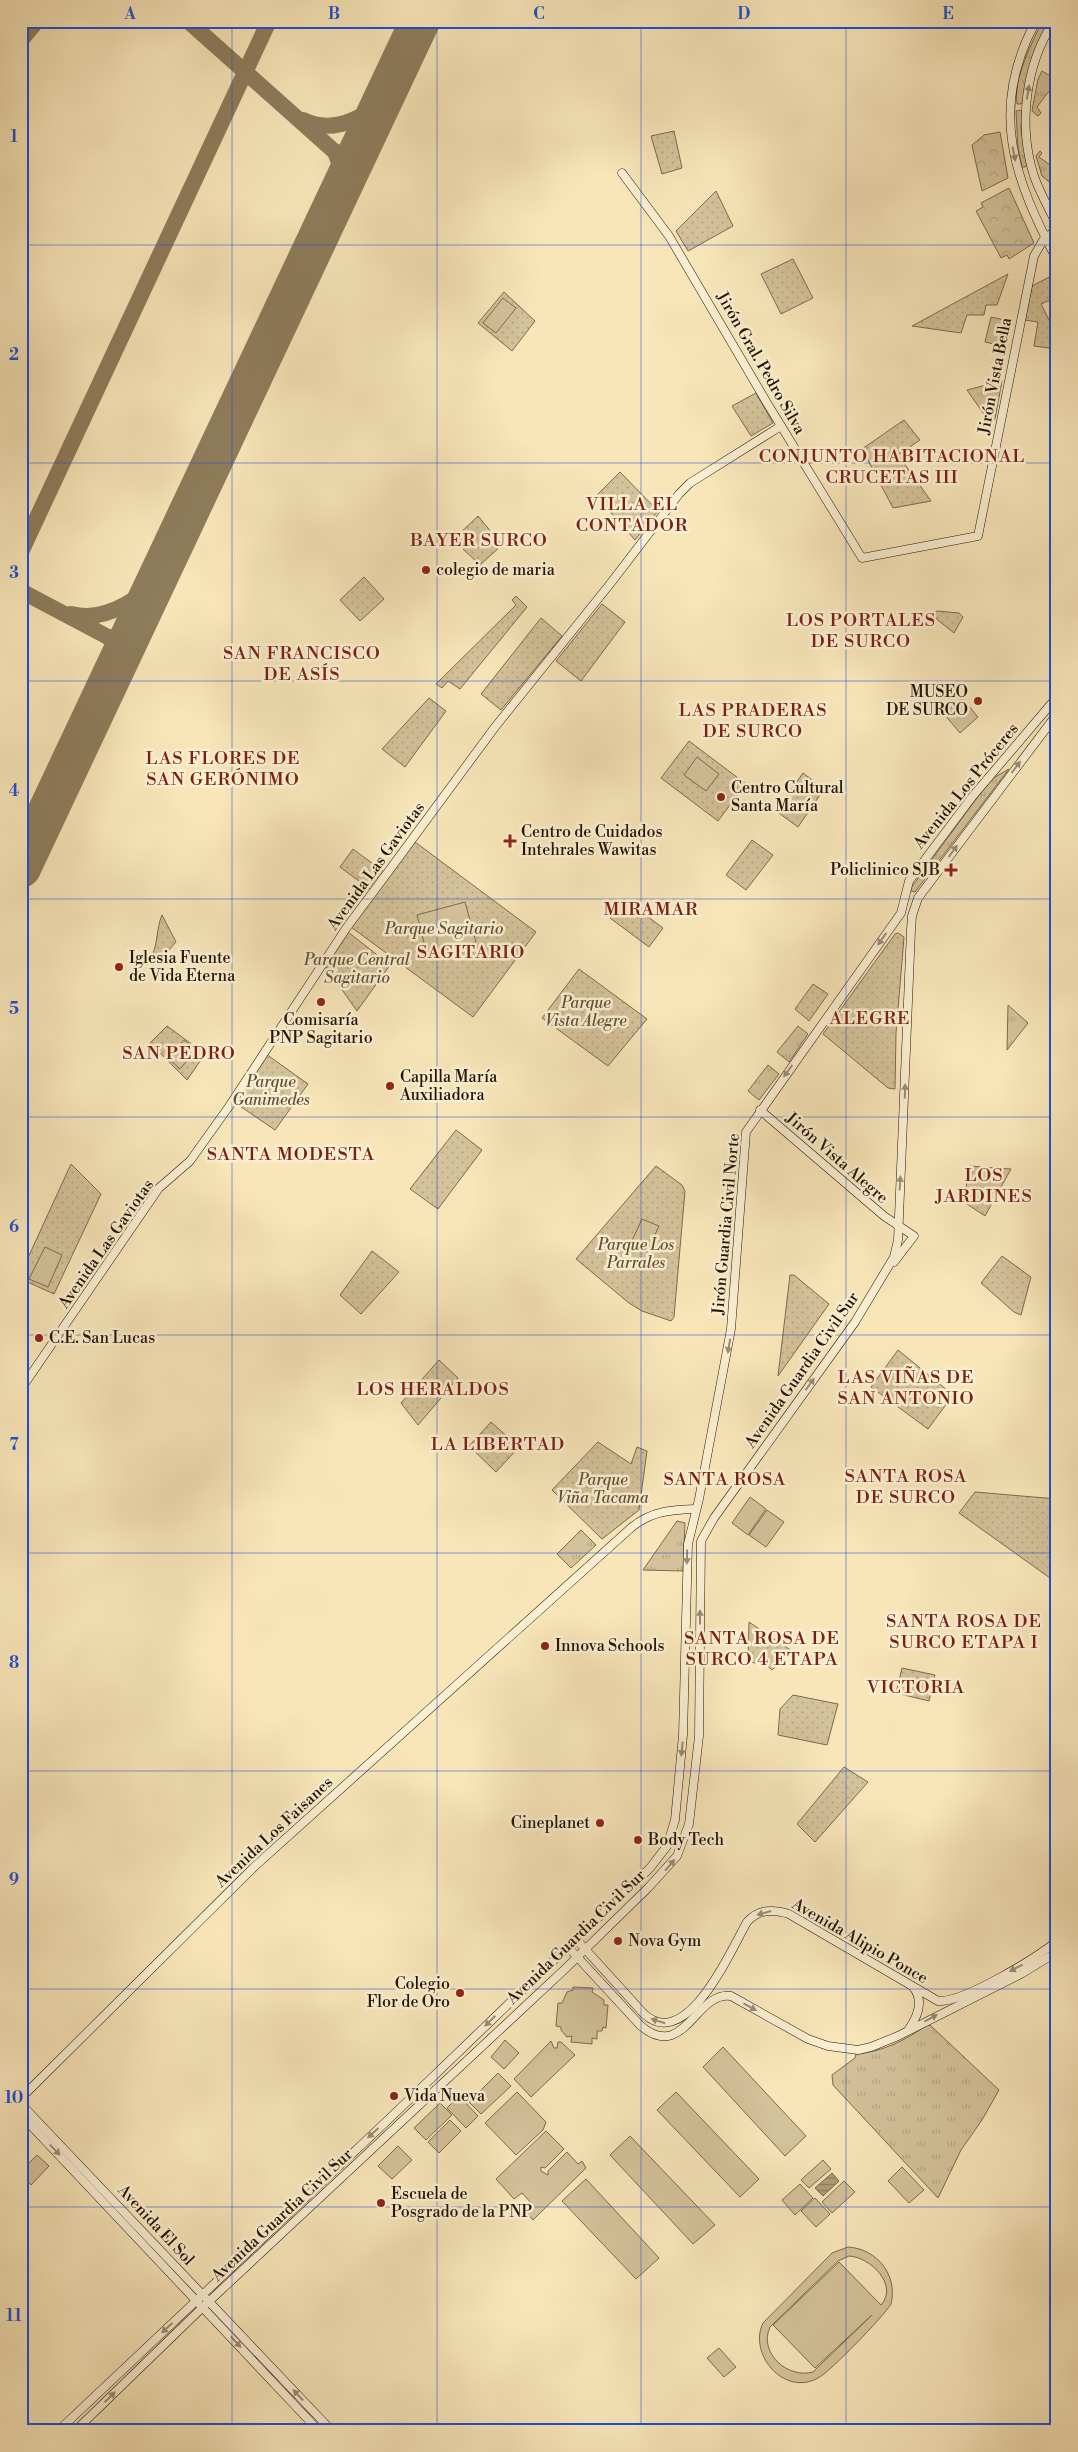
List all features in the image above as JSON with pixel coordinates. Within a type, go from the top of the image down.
[{"type":"main road","points":[[1036,21],[1017,70],[1010,126],[1020,181],[1057,260]]},
{"type":"main road","points":[[1054,21],[1034,66],[1028,94],[1026,124],[1034,174],[1057,225]]},
{"type":"main road","name":"Jirón Gral. Pedro Silva","points":[[622,172],[666,232],[862,558]]},
{"type":"main road","points":[[1045,237],[1057,231]]},
{"type":"main road","name":"Jirón Vista Bella","points":[[862,558],[978,536],[1034,256],[1045,237]]},
{"type":"main road","name":"Avenida Las Gaviotas","points":[[21,1389],[159,1188],[190,1161],[230,1105],[342,935],[388,872],[495,727],[610,584],[678,494],[690,483],[781,426]]},
{"type":"main road","name":"Avenida Los Próceres","points":[[906,896],[909,881],[972,798],[1057,697]]},
{"type":"main road","name":"Avenida Los Próceres","points":[[915,905],[992,798],[1057,714]]},
{"type":"main road","name":"Jirón Guardia Civil Norte","points":[[685,1638],[688,1544],[731,1329],[746,1132],[901,913],[906,896]]},
{"type":"main road","name":"Avenida Guardia Civil Sur","points":[[75,2431],[206,2304],[566,1969],[672,1863],[684,1842],[689,1824],[700,1700],[700,1547],[705,1531],[855,1322],[894,1257],[898,1226],[911,930],[915,905]]},
{"type":"main road","name":"Jirón Vista Alegre","points":[[760,1110],[898,1226]]},
{"type":"main road","name":"Avenida Guardia Civil Sur","points":[[880,1281],[914,1236],[898,1226]]},
{"type":"main road","name":"Avenida Los Faisanes","points":[[21,2098],[254,1867],[643,1518],[660,1512],[695,1509]]},
{"type":"main road","points":[[685,1638],[700,1639]]},
{"type":"main road","name":"Avenida Guardia Civil Sur","points":[[58,2431],[650,1868],[670,1840],[678,1794],[683,1735],[685,1638]]},
{"type":"main road","points":[[684,1701],[700,1700]]},
{"type":"main road","name":"Avenida Alipio Ponce","points":[[576,1939],[644,2014],[657,2023],[670,2024],[683,2017],[707,1992],[747,1922],[758,1913],[771,1910],[789,1914],[938,2001],[952,2000],[1024,1963],[1057,1941]]},
{"type":"main road","points":[[568,1947],[640,2025],[654,2035],[672,2035],[683,2029],[712,2001],[724,1995],[731,1996]]},
{"type":"main road","points":[[715,1978],[717,1987],[808,2039],[828,2046],[846,2049],[871,2047],[906,2032],[1021,1974],[1057,1952]]},
{"type":"main road","points":[[566,1969],[573,1965],[586,1966]]},
{"type":"main road","points":[[906,2032],[916,2019],[919,2005],[916,1990],[910,1984]]},
{"type":"main road","points":[[470,2041],[479,2050]]},
{"type":"main road","name":"Avenida El Sol","points":[[21,2104],[171,2268]]},
{"type":"main road","name":"Avenida El Sol","points":[[21,2115],[332,2431]]},
{"type":"main road","name":"Avenida El Sol","points":[[206,2304],[319,2431]]},
{"type":"green space","points":[[1043,21],[1050,21],[1030,66],[1023,101],[1021,104],[1017,104],[1021,72]]},
{"type":"green space","points":[[1042,71],[1052,77],[1053,86],[1037,107],[1041,113],[1038,116],[1032,111],[1038,79]]},
{"type":"green space","points":[[1020,110],[1022,112],[1021,128],[1027,164],[1025,167],[1022,167],[1018,148],[1016,111]]},
{"type":"green space","points":[[674,131],[682,168],[662,174],[651,136]]},
{"type":"green space","points":[[1000,132],[1008,178],[982,191],[972,145],[984,135]]},
{"type":"green space","points":[[1040,151],[1042,153],[1039,157],[1057,170],[1057,180],[1053,185],[1042,176],[1036,156]]},
{"type":"green space","points":[[1009,188],[1034,243],[1009,259],[1007,255],[1001,258],[976,211],[983,207],[981,203]]},
{"type":"green space","points":[[716,191],[733,226],[688,251],[676,231]]},
{"type":"green space","points":[[793,259],[813,298],[781,314],[761,274]]},
{"type":"green space","points":[[1008,274],[997,305],[986,305],[984,315],[967,315],[961,333],[912,326]]},
{"type":"green space","points":[[1053,275],[1057,283],[1057,297],[1041,304],[1057,336],[1057,349],[1034,346],[1038,322],[1025,320],[1032,286]]},
{"type":"green space","points":[[504,292],[535,321],[512,351],[478,323]]},
{"type":"green space","points":[[503,298],[516,308],[496,333],[483,323]]},
{"type":"green space","points":[[991,317],[1009,321],[1003,346],[985,342]]},
{"type":"green space","points":[[1002,381],[995,419],[988,420],[967,390]]},
{"type":"green space","points":[[756,393],[773,423],[751,436],[732,406]]},
{"type":"green space","points":[[904,420],[920,440],[898,455],[931,501],[893,508],[862,449]]},
{"type":"green space","points":[[620,472],[658,511],[635,540],[596,496]]},
{"type":"green space","points":[[478,516],[502,545],[480,565],[463,549],[465,548],[455,538]]},
{"type":"green space","points":[[364,577],[384,599],[360,621],[340,600]]},
{"type":"green space","points":[[516,596],[527,607],[460,689],[448,681],[442,688],[436,684],[516,605],[512,600]]},
{"type":"green space","points":[[602,604],[625,622],[581,681],[556,661]]},
{"type":"green space","points":[[938,611],[959,613],[963,617],[954,633],[929,613]]},
{"type":"green space","points":[[541,618],[562,636],[501,710],[481,694]]},
{"type":"green space","points":[[429,698],[446,711],[405,767],[382,749]]},
{"type":"green space","points":[[962,698],[978,717],[960,733],[944,714]]},
{"type":"green space","points":[[689,741],[746,784],[718,821],[661,778]]},
{"type":"green space","points":[[697,757],[719,774],[706,791],[684,775]]},
{"type":"green space","points":[[1009,769],[915,892],[911,891],[911,888],[990,780]]},
{"type":"green space","points":[[803,773],[824,789],[798,827],[776,811]]},
{"type":"green space","points":[[752,840],[773,855],[746,890],[726,875]]},
{"type":"green space","name":"Parque Sagitario","points":[[415,842],[536,932],[473,1017],[351,927]]},
{"type":"green space","points":[[353,849],[384,872],[371,890],[340,867]]},
{"type":"green space","points":[[624,899],[663,928],[649,947],[610,918]]},
{"type":"green space","points":[[465,902],[476,942],[427,954],[417,915]]},
{"type":"green space","points":[[162,915],[176,942],[160,960],[150,958],[153,954]]},
{"type":"green space","name":"Parque Central Sagitario","points":[[348,932],[390,965],[357,1011],[326,967]]},
{"type":"green space","points":[[898,933],[904,937],[896,1033],[895,1089],[888,1088],[823,1034],[895,934]]},
{"type":"green space","name":"Parque Vista Alegre","points":[[579,969],[647,1019],[608,1066],[542,1018]]},
{"type":"green space","points":[[813,984],[828,994],[809,1021],[795,1009]]},
{"type":"green space","points":[[1008,1005],[1028,1023],[1007,1050]]},
{"type":"green space","points":[[167,1026],[205,1054],[187,1080],[150,1043]]},
{"type":"green space","points":[[798,1026],[808,1034],[789,1062],[777,1052]]},
{"type":"green space","points":[[184,1040],[196,1050],[180,1069],[168,1058]]},
{"type":"green space","name":"Parque Ganimedes","points":[[266,1054],[308,1084],[275,1130],[234,1102]]},
{"type":"green space","points":[[768,1065],[779,1074],[759,1100],[748,1091]]},
{"type":"green space","points":[[456,1130],[482,1150],[438,1209],[410,1189]]},
{"type":"green space","points":[[71,1164],[101,1194],[54,1294],[21,1279],[21,1273]]},
{"type":"green space","name":"Parque Los Parrales","points":[[656,1166],[682,1185],[685,1191],[674,1317],[671,1321],[642,1311],[629,1303],[576,1259]]},
{"type":"green space","points":[[969,1166],[1011,1169],[985,1216],[964,1202]]},
{"type":"green space","points":[[642,1219],[659,1226],[647,1252],[630,1245]]},
{"type":"green space","points":[[45,1247],[62,1255],[48,1287],[29,1279]]},
{"type":"green space","points":[[372,1251],[399,1272],[361,1314],[340,1295]]},
{"type":"green space","points":[[1002,1256],[1031,1277],[1021,1315],[1014,1312],[981,1283]]},
{"type":"green space","points":[[790,1275],[794,1275],[829,1304],[778,1376]]},
{"type":"green space","points":[[898,1350],[953,1395],[928,1429],[871,1387]]},
{"type":"green space","points":[[439,1360],[458,1378],[418,1425],[401,1403]]},
{"type":"green space","points":[[491,1422],[519,1447],[496,1472],[469,1446]]},
{"type":"green space","name":"Parque Viña Tacama","points":[[598,1442],[631,1464],[637,1447],[647,1451],[639,1510],[602,1539],[552,1490]]},
{"type":"green space","points":[[975,1492],[1057,1499],[1057,1583],[959,1513]]},
{"type":"green space","points":[[750,1497],[766,1509],[748,1535],[732,1523]]},
{"type":"green space","points":[[767,1510],[784,1522],[766,1547],[749,1535]]},
{"type":"green space","points":[[677,1521],[685,1523],[683,1571],[643,1570]]},
{"type":"green space","points":[[581,1530],[596,1545],[571,1568],[557,1554]]},
{"type":"green space","points":[[749,1622],[792,1651],[772,1670],[765,1664],[748,1662]]},
{"type":"green space","points":[[902,1668],[935,1675],[929,1701],[896,1693]]},
{"type":"green space","points":[[793,1695],[838,1704],[827,1745],[778,1735],[780,1709]]},
{"type":"green space","points":[[844,1767],[868,1782],[815,1842],[797,1824]]},
{"type":"green space","points":[[573,1987],[593,1988],[592,1992],[604,2000],[604,2005],[608,2005],[606,2028],[603,2027],[602,2031],[597,2031],[597,2039],[592,2038],[592,2044],[571,2042],[572,2036],[567,2037],[561,2030],[561,2027],[556,2026],[558,2003],[562,2003],[567,1992],[573,1990]]},
{"type":"green space","points":[[927,2025],[930,2025],[999,2090],[982,2120],[961,2150],[938,2198],[833,2085],[832,2075],[855,2058],[856,2054],[875,2051],[893,2044],[911,2036]]},
{"type":"green space","points":[[505,2040],[519,2053],[504,2069],[491,2057]]},
{"type":"green space","points":[[551,2041],[554,2048],[557,2048],[558,2042],[561,2042],[575,2055],[531,2097],[514,2079]]},
{"type":"green space","points":[[723,2047],[806,2136],[785,2156],[703,2067]]},
{"type":"green space","points":[[498,2073],[511,2086],[481,2114],[469,2102]]},
{"type":"green space","points":[[517,2092],[546,2122],[543,2130],[516,2155],[485,2123]]},
{"type":"green space","points":[[676,2092],[759,2179],[740,2197],[657,2110]]},
{"type":"green space","points":[[459,2096],[478,2116],[466,2128],[447,2108]]},
{"type":"green space","points":[[440,2103],[452,2115],[426,2140],[414,2128]]},
{"type":"green space","points":[[450,2120],[461,2131],[439,2153],[428,2142]]},
{"type":"green space","points":[[546,2131],[564,2149],[545,2168],[541,2167],[541,2171],[548,2175],[548,2171],[567,2152],[578,2164],[582,2161],[586,2168],[533,2220],[527,2213],[534,2206],[522,2193],[514,2199],[496,2179]]},
{"type":"green space","points":[[630,2136],[715,2225],[693,2244],[610,2155]]},
{"type":"green space","points":[[398,2146],[412,2160],[392,2179],[378,2166]]},
{"type":"green space","points":[[37,2155],[49,2166],[31,2185],[21,2175],[21,2171]]},
{"type":"green space","points":[[823,2160],[831,2169],[809,2188],[801,2180]]},
{"type":"green space","points":[[902,2167],[924,2190],[909,2203],[888,2181]]},
{"type":"green space","points":[[586,2179],[659,2258],[636,2279],[562,2201]]},
{"type":"green space","points":[[844,2181],[855,2192],[832,2213],[822,2202]]},
{"type":"green space","points":[[800,2184],[813,2198],[795,2215],[782,2200]]},
{"type":"green space","points":[[815,2198],[830,2214],[816,2227],[801,2211]]},
{"type":"green space","points":[[848,2247],[859,2249],[877,2259],[888,2274],[892,2294],[891,2304],[856,2344],[824,2374],[805,2382],[793,2382],[782,2377],[772,2369],[765,2359],[760,2347],[763,2323],[832,2253]],"holes":[[[849,2256],[865,2261],[880,2273],[887,2289],[886,2297],[881,2305],[839,2262],[773,2325],[815,2368],[872,2315],[813,2372],[794,2372],[785,2368],[772,2355],[768,2346],[767,2337],[770,2327],[838,2261]]]},
{"type":"green space","points":[[719,2348],[736,2367],[724,2377],[707,2358]]},
{"type":"shaded area","points":[[832,2173],[839,2181],[823,2196],[815,2188]]},
{"type":"taxiway","points":[[21,40],[37,21]]},
{"type":"taxiway","points":[[188,21],[335,152],[341,168],[339,193]]},
{"type":"taxiway","points":[[21,552],[269,21]]},
{"type":"taxiway","points":[[303,120],[329,125],[354,120],[376,105],[391,84]]},
{"type":"taxiway","points":[[335,152],[348,154],[363,143]]},
{"type":"taxiway","points":[[71,614],[84,616],[98,615],[125,605],[148,587],[164,565]]},
{"type":"taxiway","points":[[21,591],[108,637],[117,647],[119,661]]},
{"type":"taxiway","points":[[108,637],[118,639],[133,630]]},
{"type":"runway","points":[[21,868],[420,21]]},
{"type":"place","name":"colegio de maria","points":[[426,570]]},
{"type":"place","name":"MUSEO DE SURCO","points":[[978,701]]},
{"type":"place","name":"Centro Cultural Santa María","points":[[721,797]]},
{"type":"place","name":"Centro de Cuidados Intehrales Wawitas","points":[[510,841]]},
{"type":"place","name":"Policlinico SJB","points":[[951,870]]},
{"type":"place","name":"Iglesia Fuente de Vida Eterna","points":[[119,967]]},
{"type":"place","name":"Comisaría PNP Sagitario","points":[[321,1002]]},
{"type":"place","name":"Capilla María Auxiliadora","points":[[390,1086]]},
{"type":"place","name":"C.E. San Lucas","points":[[39,1338]]},
{"type":"place","name":"Innova Schools","points":[[545,1646]]},
{"type":"place","name":"Cineplanet","points":[[600,1823]]},
{"type":"place","name":"Body Tech","points":[[638,1840]]},
{"type":"place","name":"Nova Gym","points":[[618,1941]]},
{"type":"place","name":"Colegio Flor de Oro","points":[[460,1993]]},
{"type":"place","name":"Vida Nueva","points":[[394,2096]]},
{"type":"place","name":"Escuela de Posgrado de la PNP","points":[[381,2203]]},
{"type":"district","name":"CONJUNTO HABITACIONAL CRUCETAS III","points":[[892,466]]},
{"type":"district","name":"VILLA EL CONTADOR","points":[[632,514]]},
{"type":"district","name":"BAYER SURCO","points":[[479,540]]},
{"type":"district","name":"LOS PORTALES DE SURCO","points":[[861,630]]},
{"type":"district","name":"SAN FRANCISCO DE ASÍS","points":[[302,663]]},
{"type":"district","name":"LAS PRADERAS DE SURCO","points":[[753,720]]},
{"type":"district","name":"LAS FLORES DE SAN GERÓNIMO","points":[[223,768]]},
{"type":"district","name":"MIRAMAR","points":[[651,909]]},
{"type":"district","name":"SAGITARIO","points":[[471,952]]},
{"type":"district","name":"ALEGRE","points":[[870,1018]]},
{"type":"district","name":"SAN PEDRO","points":[[179,1053]]},
{"type":"district","name":"SANTA MODESTA","points":[[291,1154]]},
{"type":"district","name":"LOS JARDINES","points":[[984,1185]]},
{"type":"district","name":"LAS VIÑAS DE SAN ANTONIO","points":[[906,1387]]},
{"type":"district","name":"LOS HERALDOS","points":[[433,1389]]},
{"type":"district","name":"LA LIBERTAD","points":[[498,1444]]},
{"type":"district","name":"SANTA ROSA","points":[[725,1479]]},
{"type":"district","name":"SANTA ROSA DE SURCO","points":[[906,1486]]},
{"type":"district","name":"SANTA ROSA DE SURCO ETAPA I","points":[[964,1631]]},
{"type":"district","name":"SANTA ROSA DE SURCO 4 ETAPA","points":[[762,1648]]},
{"type":"district","name":"VICTORIA","points":[[916,1687]]}]
